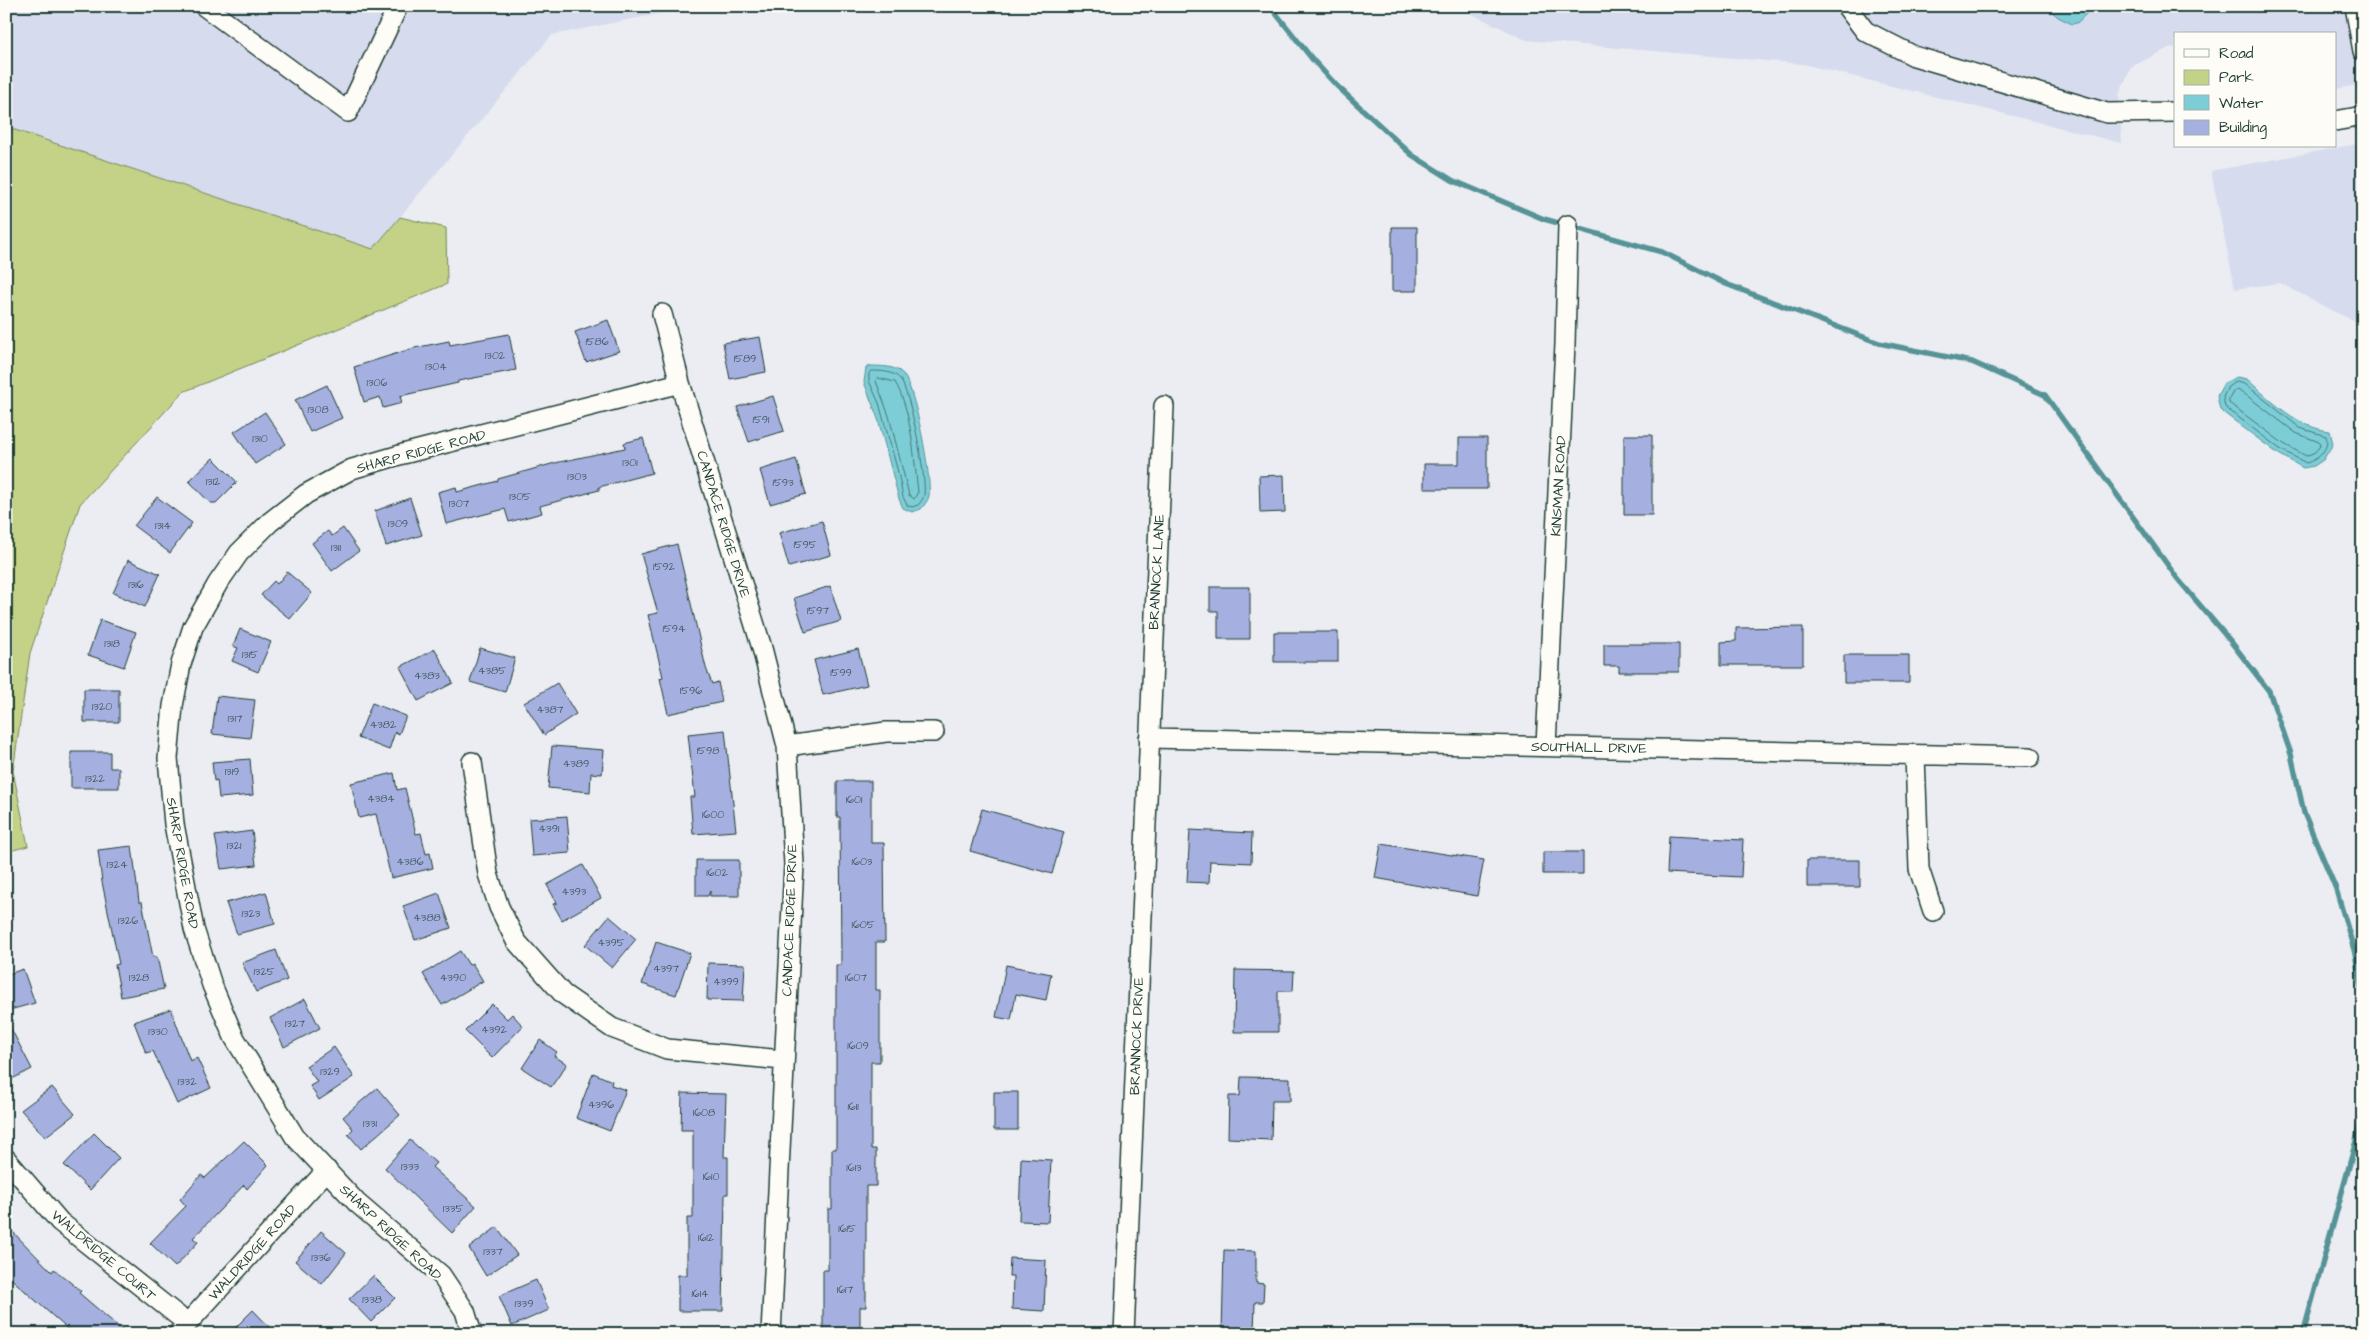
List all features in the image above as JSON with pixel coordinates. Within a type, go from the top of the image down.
[{"type":"street","points":[[204,6],[348,112],[398,6]]},
{"type":"street","points":[[1846,6],[1865,31],[1914,56],[2107,113],[2174,112]]},
{"type":"street","points":[[2355,6],[2363,51]]},
{"type":"street","points":[[2336,121],[2363,116]]},
{"type":"street","name":"KINSMAN ROAD","points":[[1546,746],[1565,344],[1568,226]]},
{"type":"street","name":"CANDACE RIDGE DRIVE","points":[[662,314],[680,383],[762,648],[787,746],[794,864],[771,1334]]},
{"type":"street","name":"SHARP RIDGE ROAD","points":[[472,1334],[465,1311],[441,1276],[357,1203],[295,1137],[234,1037],[212,985],[194,929],[174,824],[168,758],[173,706],[180,664],[193,627],[218,583],[239,553],[270,522],[306,494],[352,469],[413,451],[680,383]]},
{"type":"street","name":"BRANNOCK LANE","points":[[1148,738],[1164,406]]},
{"type":"street","points":[[787,746],[886,732],[934,732]]},
{"type":"street","name":"SOUTHALL DRIVE","points":[[1148,738],[2030,757]]},
{"type":"street","name":"BRANNOCK DRIVE","points":[[1124,1334],[1148,738]]},
{"type":"street","points":[[1915,755],[1919,870],[1934,910]]},
{"type":"street","points":[[472,762],[488,874],[500,907],[516,940],[563,994],[612,1028],[667,1049],[783,1060]]},
{"type":"street","name":"WALDRIDGE COURT","points":[[6,1159],[60,1222],[183,1329]]},
{"type":"street","name":"WALDRIDGE ROAD","points":[[183,1329],[327,1170]]},
{"type":"shaded area","points":[[6,6],[698,6],[552,35],[373,249],[6,127]]},
{"type":"shaded area","points":[[1456,6],[2363,6],[2363,84],[2336,89],[2336,32],[2174,32],[2174,48],[2171,47],[2131,67],[2119,95],[2122,143],[1803,64],[1526,40]]},
{"type":"shaded area","points":[[2363,143],[2363,326],[2280,283],[2235,289],[2211,171]]},
{"type":"green space","points":[[6,127],[373,249],[400,217],[446,228],[447,284],[183,392],[80,504],[30,653],[13,771],[28,846],[6,852]]},
{"type":"water","points":[[2046,6],[2094,6],[2077,23],[2072,24],[2058,17]]},
{"type":"water","points":[[870,366],[888,367],[900,371],[908,383],[913,396],[922,433],[928,471],[929,496],[921,509],[912,512],[903,508],[899,499],[878,419],[864,382],[866,368]]},
{"type":"water","points":[[2237,377],[2247,379],[2275,404],[2296,419],[2318,429],[2330,431],[2333,444],[2323,460],[2314,466],[2303,468],[2277,453],[2220,410],[2217,396],[2224,383]]},
{"type":"building","points":[[1392,227],[1417,227],[1417,291],[1392,291]]},
{"type":"building","points":[[608,320],[619,351],[586,362],[575,332]]},
{"type":"building","points":[[509,334],[516,370],[458,381],[458,383],[400,396],[402,403],[383,408],[380,397],[364,402],[354,367],[414,348],[449,341],[450,345]]},
{"type":"building","points":[[760,337],[766,372],[730,379],[723,343]]},
{"type":"building","points":[[327,385],[342,418],[310,432],[295,400]]},
{"type":"building","points":[[773,396],[784,431],[749,442],[737,407]]},
{"type":"building","points":[[265,412],[286,444],[255,464],[234,432]]},
{"type":"building","points":[[1624,435],[1652,435],[1652,515],[1624,515]]},
{"type":"building","points":[[643,438],[652,473],[599,487],[599,490],[540,506],[542,513],[509,522],[505,509],[446,524],[438,492],[456,487],[457,492],[555,463],[625,448],[624,443]]},
{"type":"building","points":[[1459,438],[1487,438],[1487,489],[1424,489],[1424,464],[1459,464]]},
{"type":"building","points":[[213,458],[237,482],[216,503],[210,503],[189,481]]},
{"type":"building","points":[[796,459],[806,494],[770,504],[760,470]]},
{"type":"building","points":[[1284,475],[1285,512],[1260,513],[1259,476]]},
{"type":"building","points":[[157,497],[192,523],[170,553],[134,526]]},
{"type":"building","points":[[410,498],[422,535],[386,546],[375,511]]},
{"type":"building","points":[[822,521],[831,555],[789,567],[779,533]]},
{"type":"building","points":[[343,528],[359,551],[332,571],[312,543],[328,531],[332,536]]},
{"type":"building","points":[[677,544],[706,668],[712,684],[718,682],[722,702],[668,714],[660,678],[663,677],[648,615],[658,613],[641,554]]},
{"type":"building","points":[[128,560],[160,574],[145,607],[113,593]]},
{"type":"building","points":[[287,572],[312,593],[290,619],[261,595],[274,581],[277,584]]},
{"type":"building","points":[[830,586],[841,621],[805,632],[794,598]]},
{"type":"building","points":[[1210,587],[1250,587],[1250,639],[1218,639],[1218,611],[1210,611]]},
{"type":"building","points":[[100,620],[136,632],[124,667],[88,655]]},
{"type":"building","points":[[1803,627],[1803,665],[1721,665],[1721,642],[1736,641],[1736,628]]},
{"type":"building","points":[[240,629],[271,642],[258,672],[232,661],[238,648],[233,646]]},
{"type":"building","points":[[1274,632],[1338,632],[1338,662],[1274,662]]},
{"type":"building","points":[[1604,644],[1679,644],[1679,672],[1619,672],[1619,666],[1604,666]]},
{"type":"building","points":[[480,648],[515,658],[505,692],[470,682]]},
{"type":"building","points":[[435,649],[453,683],[418,701],[400,667]]},
{"type":"building","points":[[858,649],[867,685],[823,695],[814,660]]},
{"type":"building","points":[[1844,655],[1909,655],[1909,683],[1844,683]]},
{"type":"building","points":[[557,683],[576,714],[544,735],[524,703]]},
{"type":"building","points":[[84,689],[119,689],[119,722],[84,722]]},
{"type":"building","points":[[217,696],[255,700],[250,738],[212,734]]},
{"type":"building","points":[[372,703],[406,716],[399,734],[395,732],[389,750],[358,738]]},
{"type":"building","points":[[725,730],[736,831],[693,834],[690,797],[695,797],[688,734]]},
{"type":"building","points":[[552,746],[604,750],[602,774],[591,773],[590,792],[548,788]]},
{"type":"building","points":[[71,752],[110,752],[110,768],[119,768],[119,788],[71,788]]},
{"type":"building","points":[[250,759],[253,795],[219,798],[217,780],[214,781],[212,762]]},
{"type":"building","points":[[394,773],[397,790],[405,788],[416,834],[421,833],[426,854],[430,853],[433,868],[391,878],[376,814],[359,818],[351,783]]},
{"type":"building","points":[[837,781],[871,781],[871,843],[884,843],[885,942],[876,942],[876,990],[880,990],[880,1062],[871,1062],[871,1149],[876,1149],[876,1186],[866,1186],[866,1307],[860,1307],[860,1334],[823,1334],[823,1270],[828,1270],[828,1209],[832,1209],[832,1149],[836,1149],[836,965],[841,965],[840,817],[837,817]]},
{"type":"building","points":[[982,809],[1064,832],[1052,874],[970,851]]},
{"type":"building","points":[[567,816],[570,853],[532,856],[529,819]]},
{"type":"building","points":[[1190,830],[1252,833],[1251,863],[1210,861],[1209,883],[1187,882]]},
{"type":"building","points":[[252,831],[256,865],[221,869],[215,836]]},
{"type":"building","points":[[1669,836],[1743,840],[1741,877],[1667,873]]},
{"type":"building","points":[[1381,844],[1484,860],[1477,896],[1375,878]]},
{"type":"building","points":[[132,846],[139,902],[142,902],[153,957],[157,957],[164,989],[121,997],[115,965],[119,964],[102,882],[98,850]]},
{"type":"building","points":[[1543,852],[1583,852],[1583,874],[1543,874]]},
{"type":"building","points":[[696,860],[739,860],[739,896],[710,896],[710,891],[708,896],[696,896]]},
{"type":"building","points":[[1807,860],[1860,860],[1860,887],[1807,887]]},
{"type":"building","points":[[583,865],[601,898],[562,920],[553,904],[557,903],[547,885]]},
{"type":"building","points":[[266,892],[275,924],[237,934],[226,903]]},
{"type":"building","points":[[439,893],[451,928],[415,940],[403,906]]},
{"type":"building","points":[[609,916],[636,939],[612,968],[585,945]]},
{"type":"building","points":[[656,942],[690,953],[676,995],[642,984]]},
{"type":"building","points":[[276,950],[287,980],[256,992],[242,963]]},
{"type":"building","points":[[460,951],[469,965],[472,963],[483,981],[442,1005],[423,974]]},
{"type":"building","points":[[708,963],[745,964],[743,1001],[707,1000]]},
{"type":"building","points":[[1006,965],[1051,974],[1046,1000],[1016,994],[1011,1020],[996,1017]]},
{"type":"building","points":[[23,969],[35,1003],[6,1011],[6,975]]},
{"type":"building","points":[[1235,970],[1294,971],[1293,991],[1278,991],[1278,1032],[1234,1032]]},
{"type":"building","points":[[305,999],[320,1028],[284,1047],[270,1018]]},
{"type":"building","points":[[492,1004],[507,1019],[512,1014],[523,1026],[492,1058],[465,1031]]},
{"type":"building","points":[[171,1009],[190,1061],[197,1058],[211,1088],[177,1104],[153,1051],[146,1053],[134,1022]]},
{"type":"building","points":[[6,1019],[32,1069],[6,1082]]},
{"type":"building","points":[[540,1040],[557,1052],[554,1056],[567,1064],[551,1087],[522,1068]]},
{"type":"building","points":[[334,1047],[354,1077],[319,1100],[310,1086],[317,1082],[306,1066]]},
{"type":"building","points":[[593,1073],[612,1081],[611,1085],[626,1090],[610,1131],[576,1118]]},
{"type":"building","points":[[1241,1077],[1290,1078],[1290,1101],[1272,1101],[1271,1140],[1228,1138],[1229,1096],[1240,1096]]},
{"type":"building","points":[[52,1087],[75,1114],[45,1137],[21,1110]]},
{"type":"building","points":[[377,1088],[400,1115],[361,1149],[348,1134],[353,1129],[343,1117]]},
{"type":"building","points":[[994,1092],[1018,1092],[1018,1130],[994,1130]]},
{"type":"building","points":[[682,1093],[726,1094],[724,1157],[728,1157],[728,1194],[725,1194],[723,1311],[678,1311],[678,1275],[687,1275],[687,1218],[693,1218],[693,1130],[681,1130]]},
{"type":"building","points":[[94,1133],[119,1158],[90,1190],[64,1165]]},
{"type":"building","points":[[410,1140],[436,1163],[432,1167],[476,1206],[452,1233],[385,1168]]},
{"type":"building","points":[[244,1141],[268,1165],[247,1189],[244,1185],[193,1238],[198,1242],[175,1267],[150,1243],[186,1206],[180,1199],[201,1175],[205,1178]]},
{"type":"building","points":[[1021,1158],[1051,1160],[1048,1222],[1019,1221]]},
{"type":"building","points":[[6,1225],[52,1272],[54,1269],[81,1291],[79,1293],[127,1334],[73,1334],[6,1274]]},
{"type":"building","points":[[497,1227],[517,1255],[486,1276],[469,1248]]},
{"type":"building","points":[[321,1231],[346,1253],[322,1284],[295,1261]]},
{"type":"building","points":[[1224,1250],[1256,1251],[1256,1283],[1264,1284],[1263,1302],[1255,1302],[1254,1334],[1222,1334]]},
{"type":"building","points":[[1010,1258],[1046,1260],[1044,1311],[1012,1309],[1013,1276],[1009,1276]]},
{"type":"building","points":[[373,1276],[395,1298],[371,1322],[349,1299]]},
{"type":"building","points":[[536,1280],[549,1310],[512,1326],[499,1296]]},
{"type":"building","points":[[253,1310],[276,1334],[229,1334]]},
{"type":"waterway","points":[[1270,6],[1313,60],[1337,86],[1412,155],[1452,180],[1544,219],[1662,252],[1726,284],[1879,343],[1972,362],[2045,395],[2177,578],[2232,643],[2269,691],[2291,754],[2304,813],[2336,889],[2355,953],[2363,999]]},
{"type":"waterway","points":[[2303,1334],[2356,1141],[2363,1104]]}]
